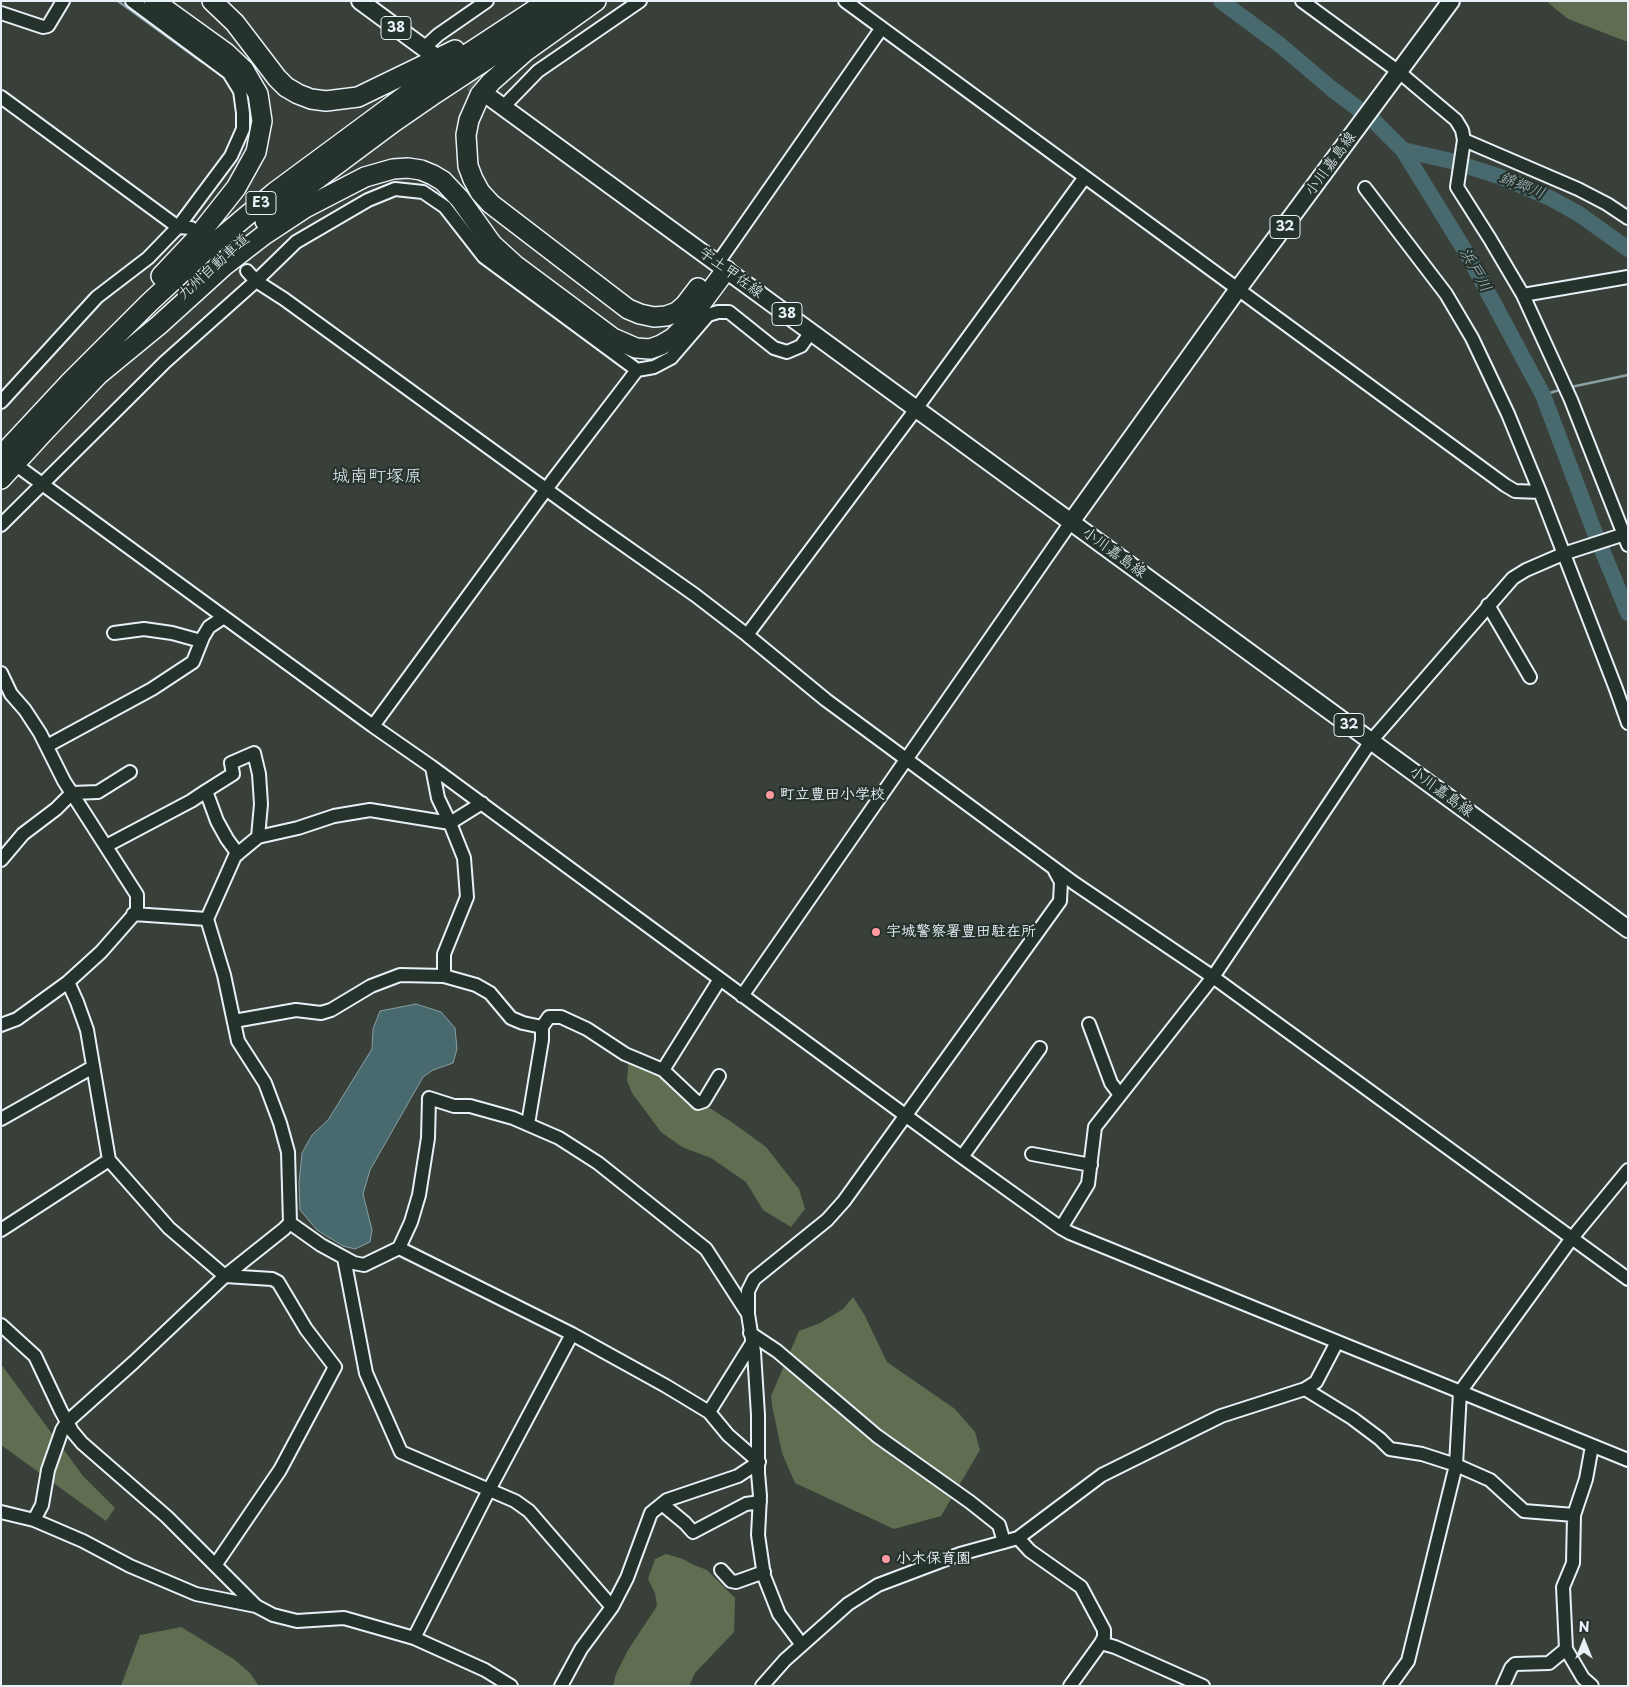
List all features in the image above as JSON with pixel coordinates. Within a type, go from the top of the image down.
[{"type":"highway","points":[[5,452],[6,441],[194,241],[236,188],[256,152],[262,122],[258,94],[252,81],[235,61],[154,1]]},
{"type":"highway","points":[[212,1],[235,23],[267,66],[286,87],[305,97],[326,101],[343,100],[372,91],[454,50],[534,1]]},
{"type":"highway","name":"九州自動車道","points":[[5,452],[70,382],[149,303],[206,250],[275,192],[417,87],[548,1]]},
{"type":"highway","name":"九州自動車道","points":[[1,479],[97,376],[220,260],[292,198],[436,93],[576,1]]},
{"type":"highway","points":[[596,1],[526,51],[480,94],[469,120],[466,135],[468,166],[473,179],[480,192],[491,204],[628,309],[640,314],[654,317],[666,316],[677,312],[722,267]]},
{"type":"highway","points":[[97,376],[159,325],[224,266],[271,230],[305,208],[365,177],[393,168],[421,170],[443,181],[460,199],[492,244],[514,265],[612,338],[636,348],[655,347],[673,338],[683,328],[722,267]]},
{"type":"main road","name":"38","points":[[360,1],[428,51]]},
{"type":"main road","name":"小川嘉島線","points":[[1451,1],[1238,289],[1071,522],[1628,929]]},
{"type":"main road","name":"宇土甲佐線","points":[[488,96],[1071,522]]},
{"type":"street","points":[[1,12],[48,26],[63,1]]},
{"type":"street","points":[[1,402],[97,297],[148,258],[178,227],[231,156],[243,129],[244,113],[240,91],[229,73],[132,1]]},
{"type":"street","points":[[428,51],[438,35],[487,1]]},
{"type":"street","points":[[503,107],[538,71],[640,1]]},
{"type":"street","points":[[845,1],[1505,485],[1516,492],[1540,492]]},
{"type":"street","points":[[1061,1228],[1088,1184],[1095,1127],[1213,977],[1371,741],[1513,578],[1526,570],[1563,554],[1626,537],[1571,400],[1523,295],[1458,187],[1463,144],[1462,130],[1456,120],[1399,72],[1302,1]]},
{"type":"street","points":[[722,267],[882,29]]},
{"type":"street","points":[[1,97],[178,227],[191,228]]},
{"type":"street","points":[[1463,144],[1578,189],[1607,204],[1628,218]]},
{"type":"street","points":[[747,635],[1085,177]]},
{"type":"street","points":[[1365,188],[1446,294],[1463,323],[1508,414],[1540,492],[1628,723]]},
{"type":"street","points":[[1,525],[165,362],[256,281],[296,242],[368,200],[395,189],[423,192],[445,207],[484,257],[638,370]]},
{"type":"street","points":[[247,271],[256,281],[284,299],[546,490],[695,595],[826,700],[1053,868],[1213,977],[1628,1279]]},
{"type":"street","points":[[1523,295],[1628,277]]},
{"type":"street","points":[[373,726],[546,490],[638,370],[654,367],[671,358],[708,315],[718,312],[729,312],[774,348],[787,352],[801,346],[811,332]]},
{"type":"street","points":[[23,470],[373,726],[482,803],[742,996],[1061,1228],[1628,1460]]},
{"type":"street","points":[[742,996],[1071,522]]},
{"type":"street","points":[[1488,605],[1530,677]]},
{"type":"street","points":[[46,746],[152,689],[193,662],[209,626],[224,617]]},
{"type":"street","points":[[114,632],[144,629],[172,633],[201,641]]},
{"type":"street","points":[[1,673],[11,694],[25,710],[64,781],[137,895],[137,911],[132,914],[101,952],[68,982],[17,1018],[1,1025]]},
{"type":"street","points":[[106,846],[191,801],[233,774],[231,763],[254,753],[259,774],[261,804],[258,837]]},
{"type":"street","points":[[432,767],[438,798],[464,858],[467,897],[444,954],[444,976]]},
{"type":"street","points":[[1,860],[23,834],[56,809],[72,793],[98,792],[130,772]]},
{"type":"street","points":[[206,791],[217,821],[227,840],[238,854]]},
{"type":"street","points":[[34,1520],[42,1505],[48,1470],[62,1430],[67,1422],[226,1276],[290,1223],[288,1152],[265,1083],[238,1040],[224,975],[207,919],[235,856],[258,837],[298,828],[334,816],[370,810],[450,822],[482,803]]},
{"type":"street","points":[[802,1645],[779,1614],[764,1572],[758,1535],[760,1502],[758,1415],[748,1314],[748,1291],[754,1279],[827,1220],[844,1201],[906,1116],[1060,901],[1061,882],[1053,868]]},
{"type":"street","points":[[132,914],[207,919]]},
{"type":"street","points":[[234,1021],[296,1010],[321,1013],[331,1010],[371,986],[400,975],[444,976],[476,985],[490,993],[511,1018],[542,1027]]},
{"type":"street","points":[[663,1070],[720,979]]},
{"type":"street","points":[[68,982],[87,1030],[109,1160],[169,1228],[226,1276],[272,1279],[278,1282],[306,1329],[335,1367],[280,1470],[216,1564]]},
{"type":"street","points":[[528,1124],[542,1040],[542,1027],[549,1017],[561,1017],[587,1029],[626,1054],[663,1070],[698,1103],[704,1101],[719,1076]]},
{"type":"street","points":[[1089,1024],[1111,1083],[1120,1096]]},
{"type":"street","points":[[962,1157],[1040,1048]]},
{"type":"street","points":[[1,1119],[93,1067]]},
{"type":"street","points":[[290,1223],[320,1245],[354,1263],[364,1264],[399,1248],[411,1222],[420,1195],[428,1138],[429,1098],[454,1106],[470,1106],[528,1124],[559,1138],[598,1164],[706,1248],[748,1314]]},
{"type":"street","points":[[1032,1154],[1090,1165]]},
{"type":"street","points":[[1,1230],[109,1160]]},
{"type":"street","points":[[1390,1686],[1408,1662],[1456,1466],[1460,1392],[1572,1238],[1628,1170]]},
{"type":"street","points":[[399,1248],[572,1334],[666,1386],[709,1412],[728,1435],[759,1462]]},
{"type":"street","points":[[344,1258],[366,1373],[402,1452],[515,1501],[529,1511],[612,1606]]},
{"type":"street","points":[[1,1325],[35,1356],[67,1422],[82,1443],[168,1517],[256,1606]]},
{"type":"street","points":[[414,1638],[489,1490],[572,1334]]},
{"type":"street","points":[[709,1412],[751,1338]]},
{"type":"street","points":[[751,1338],[777,1351],[877,1436],[999,1525],[1004,1542]]},
{"type":"street","points":[[762,1686],[785,1660],[848,1604],[878,1585],[960,1554],[1018,1538],[1102,1475],[1221,1416],[1305,1389],[1316,1382],[1337,1342]]},
{"type":"street","points":[[1305,1389],[1352,1418],[1390,1449],[1422,1454],[1490,1480],[1524,1512],[1574,1515]]},
{"type":"street","points":[[1592,1446],[1586,1479],[1574,1515],[1573,1563],[1563,1587],[1566,1649],[1583,1678],[1592,1686]]},
{"type":"street","points":[[561,1686],[581,1649],[612,1606],[627,1578],[651,1513],[667,1500],[738,1476],[759,1462]]},
{"type":"street","points":[[662,1504],[693,1532],[746,1504],[760,1502]]},
{"type":"street","points":[[1,1512],[34,1520],[83,1541],[130,1566],[196,1594],[256,1606],[273,1615],[296,1621],[344,1618],[414,1638],[485,1670],[511,1686]]},
{"type":"street","points":[[1018,1538],[1030,1550],[1081,1587],[1104,1630],[1104,1637],[1101,1643],[1070,1686]]},
{"type":"street","points":[[720,1570],[731,1581],[736,1582],[764,1572]]},
{"type":"street","points":[[1101,1643],[1116,1646],[1203,1686]]},
{"type":"street","points":[[1503,1686],[1514,1664],[1549,1663],[1566,1649]]},
{"type":"green space","points":[[1546,1],[1628,1],[1628,42],[1568,19]]},
{"type":"green space","points":[[629,1056],[733,1123],[766,1147],[799,1189],[805,1209],[791,1227],[763,1210],[746,1182],[711,1158],[682,1147],[661,1132],[632,1093],[627,1080]]},
{"type":"green space","points":[[853,1297],[864,1314],[887,1362],[955,1409],[975,1432],[980,1450],[941,1516],[894,1529],[795,1483],[782,1453],[771,1396],[799,1331],[820,1323],[843,1309]]},
{"type":"green space","points":[[1,1364],[83,1476],[115,1508],[106,1521],[1,1445]]},
{"type":"green space","points":[[666,1554],[683,1559],[707,1570],[735,1598],[734,1632],[695,1673],[689,1686],[613,1686],[616,1674],[628,1650],[657,1606],[655,1593],[648,1579],[655,1559]]},
{"type":"green space","points":[[181,1627],[235,1660],[250,1673],[259,1686],[121,1686],[140,1635]]},
{"type":"water","points":[[416,1004],[441,1012],[455,1028],[457,1049],[453,1063],[433,1070],[423,1077],[370,1170],[363,1194],[372,1230],[370,1242],[355,1249],[343,1246],[317,1230],[300,1210],[299,1183],[302,1153],[312,1135],[328,1120],[372,1049],[373,1029],[380,1011]]},
{"type":"waterway","points":[[118,1],[202,62]]},
{"type":"waterway","name":"浜戸川","points":[[1221,1],[1280,45],[1332,89],[1373,120],[1403,150],[1470,259],[1543,395],[1593,528],[1628,613]]},
{"type":"waterway","name":"錦郷川","points":[[1403,150],[1451,161],[1501,177],[1550,198],[1579,214],[1628,249]]},
{"type":"waterway","points":[[1571,387],[1628,375]]},
{"type":"waterway","points":[[1543,395],[1563,389]]},
{"type":"tunnel","points":[[452,69],[488,96]]},
{"type":"tunnel","points":[[207,240],[247,271]]},
{"type":"place","name":"町立豊田小学校","points":[[770,795]]},
{"type":"place","name":"宇城警察署豊田駐在所","points":[[876,932]]},
{"type":"place","name":"小木保育園","points":[[886,1559]]},
{"type":"district","name":"城南町塚原","points":[[377,477]]}]
